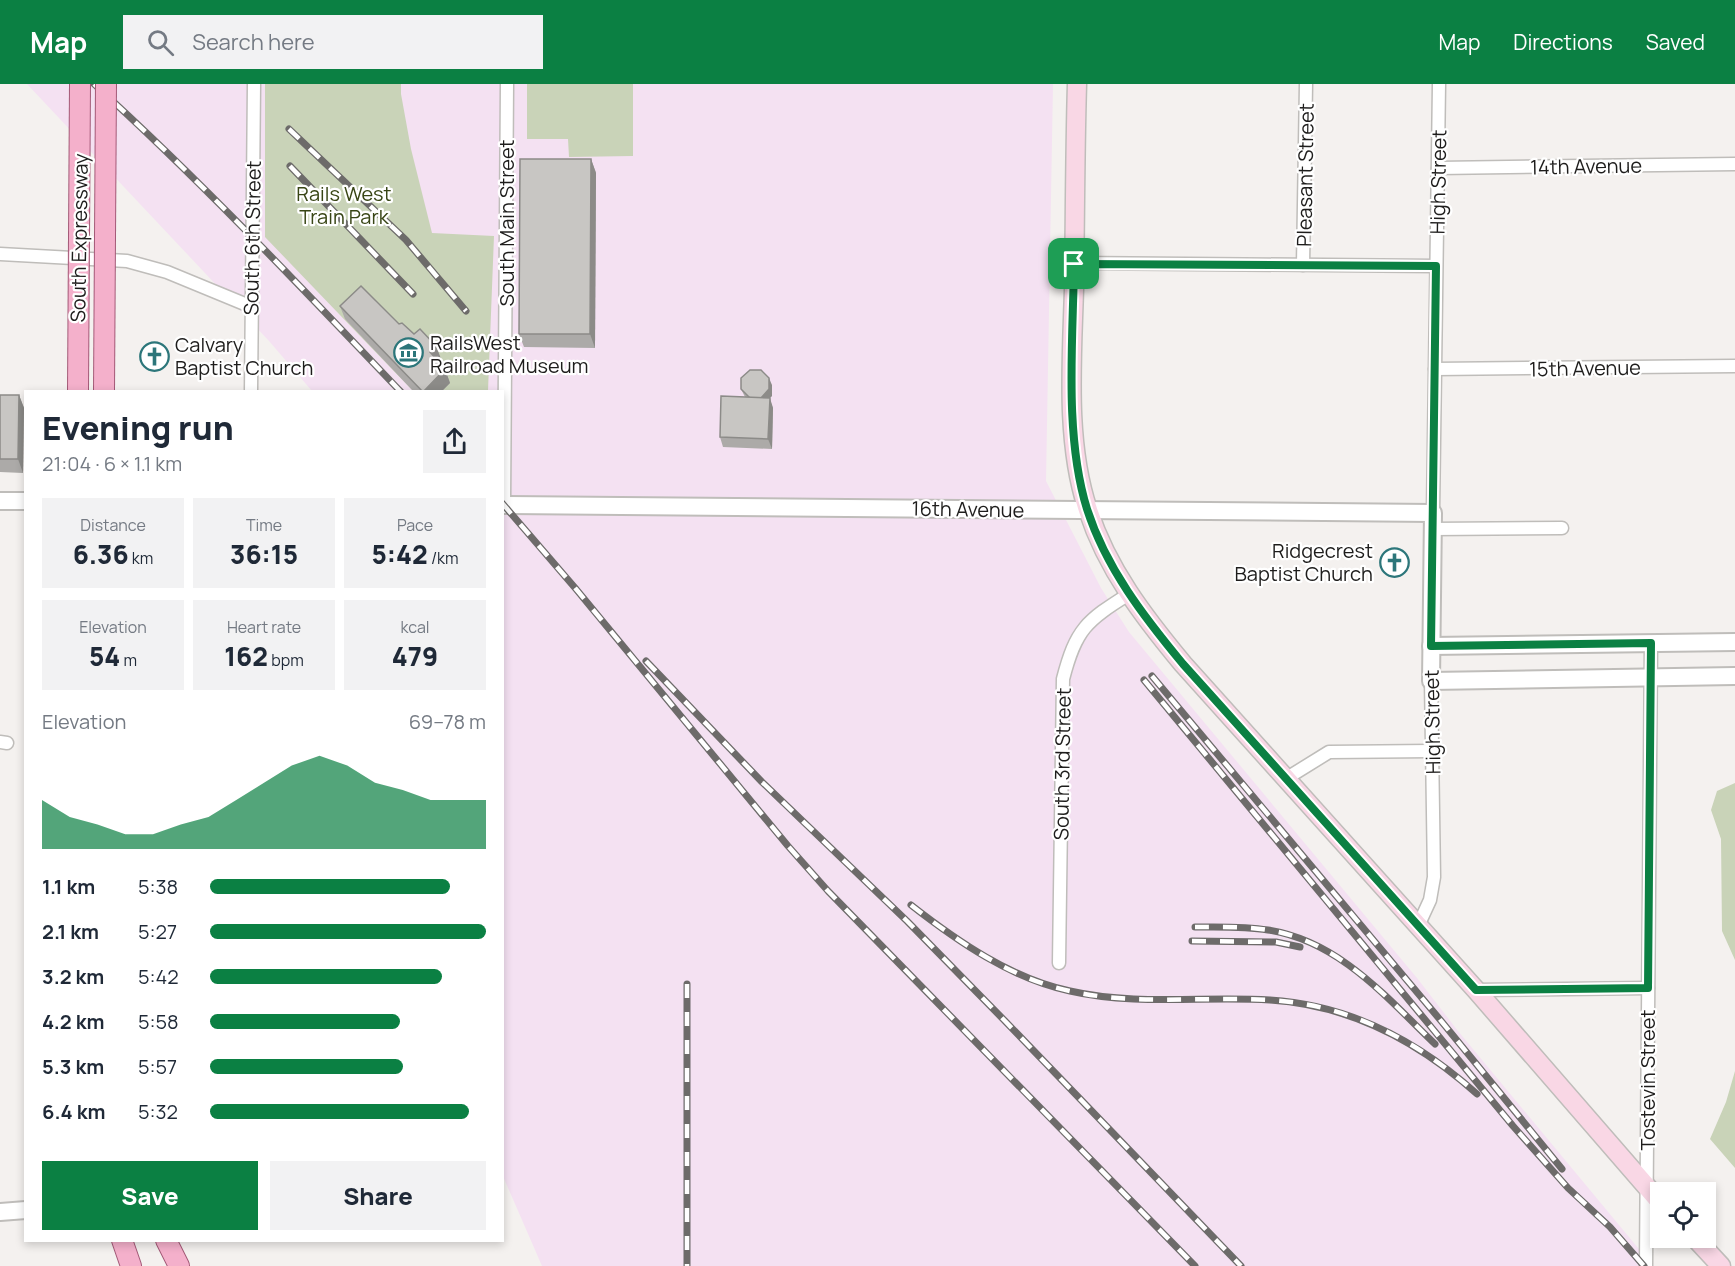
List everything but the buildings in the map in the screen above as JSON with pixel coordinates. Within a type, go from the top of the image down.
[{"type":"main road","name":"South Expressway","points":[[78,390],[80,84]]},
{"type":"main road","name":"South Expressway","points":[[104,390],[106,84]]},
{"type":"main road","points":[[1077,84],[1072,360],[1074,429],[1078,472],[1088,510],[1105,550],[1146,620],[1183,664],[1476,990],[1650,1191]]},
{"type":"main road","points":[[123,1242],[131,1266]]},
{"type":"main road","points":[[167,1242],[179,1266]]},
{"type":"main road","points":[[1704,1248],[1720,1266]]},
{"type":"street","name":"South 6th Street","points":[[251,390],[254,84]]},
{"type":"street","name":"South Main Street","points":[[504,400],[507,84]]},
{"type":"street","name":"Pleasant Street","points":[[1304,265],[1306,84]]},
{"type":"street","name":"High Street","points":[[1418,926],[1430,900],[1434,877],[1431,646],[1439,84]]},
{"type":"street","name":"14th Avenue","points":[[1438,168],[1735,164]]},
{"type":"street","points":[[0,254],[128,261],[167,272],[252,307]]},
{"type":"street","points":[[1074,264],[1436,266]]},
{"type":"street","name":"15th Avenue","points":[[1435,369],[1735,366]]},
{"type":"street","points":[[0,501],[24,501]]},
{"type":"street","name":"16th Avenue","points":[[504,505],[1088,510],[1432,521],[1562,528]]},
{"type":"street","name":"South 3rd Street","points":[[1059,963],[1064,679],[1071,651],[1079,633],[1101,611],[1129,594]]},
{"type":"street","points":[[1431,646],[1735,642]]},
{"type":"street","name":"Tostevin Street","points":[[1646,1266],[1651,643]]},
{"type":"street","points":[[1431,681],[1735,676]]},
{"type":"street","points":[[1287,778],[1329,752],[1432,751]]},
{"type":"street","points":[[1476,990],[1648,988]]},
{"type":"street","points":[[0,1212],[24,1210]]},
{"type":"shaded area","points":[[27,84],[1053,84],[1046,481],[1101,588],[1129,632],[1653,1266],[542,1266],[504,1179],[504,390],[311,390],[269,341]]},
{"type":"green space","name":"Rails West Train Park","points":[[265,84],[401,84],[411,149],[432,233],[494,236],[488,390],[412,390],[265,237]]},
{"type":"green space","points":[[527,84],[633,84],[633,156],[569,157],[568,139],[527,139]]},
{"type":"green space","points":[[1735,783],[1735,960],[1722,931],[1721,839],[1711,810],[1717,791]]},
{"type":"green space","points":[[1735,1071],[1735,1168],[1710,1139],[1726,1102]]},
{"type":"railway","points":[[94,84],[212,196],[399,390]]},
{"type":"railway","points":[[289,129],[406,240],[466,311]]},
{"type":"railway","points":[[290,166],[413,294]]},
{"type":"railway","points":[[504,505],[828,891],[1195,1266]]},
{"type":"railway","points":[[646,661],[762,782],[907,921],[1241,1266]]},
{"type":"railway","points":[[1152,676],[1562,1169]]},
{"type":"railway","points":[[1144,680],[1513,1126],[1568,1188],[1610,1227],[1644,1266]]},
{"type":"railway","points":[[911,905],[966,945],[1006,968],[1027,978],[1070,991],[1120,998],[1270,1000],[1300,1003],[1356,1018],[1407,1042],[1477,1094]]},
{"type":"railway","points":[[1195,927],[1241,927],[1268,930],[1294,936],[1317,946],[1360,974],[1435,1044]]},
{"type":"railway","points":[[1192,941],[1276,942],[1300,947]]},
{"type":"railway","points":[[687,984],[687,1266]]},
{"type":"place","name":"RailsWest Railroad Museum","points":[[409,353]]},
{"type":"place","name":"Calvary Baptist Church","points":[[154,356]]},
{"type":"place","name":"Ridgecrest Baptist Church","points":[[1394,562]]},
{"type":"route","points":[[1074,264],[1436,266],[1431,646],[1651,643],[1648,988],[1476,990],[1146,620],[1122,583],[1105,550],[1088,510],[1078,472],[1072,360],[1074,264]]}]
